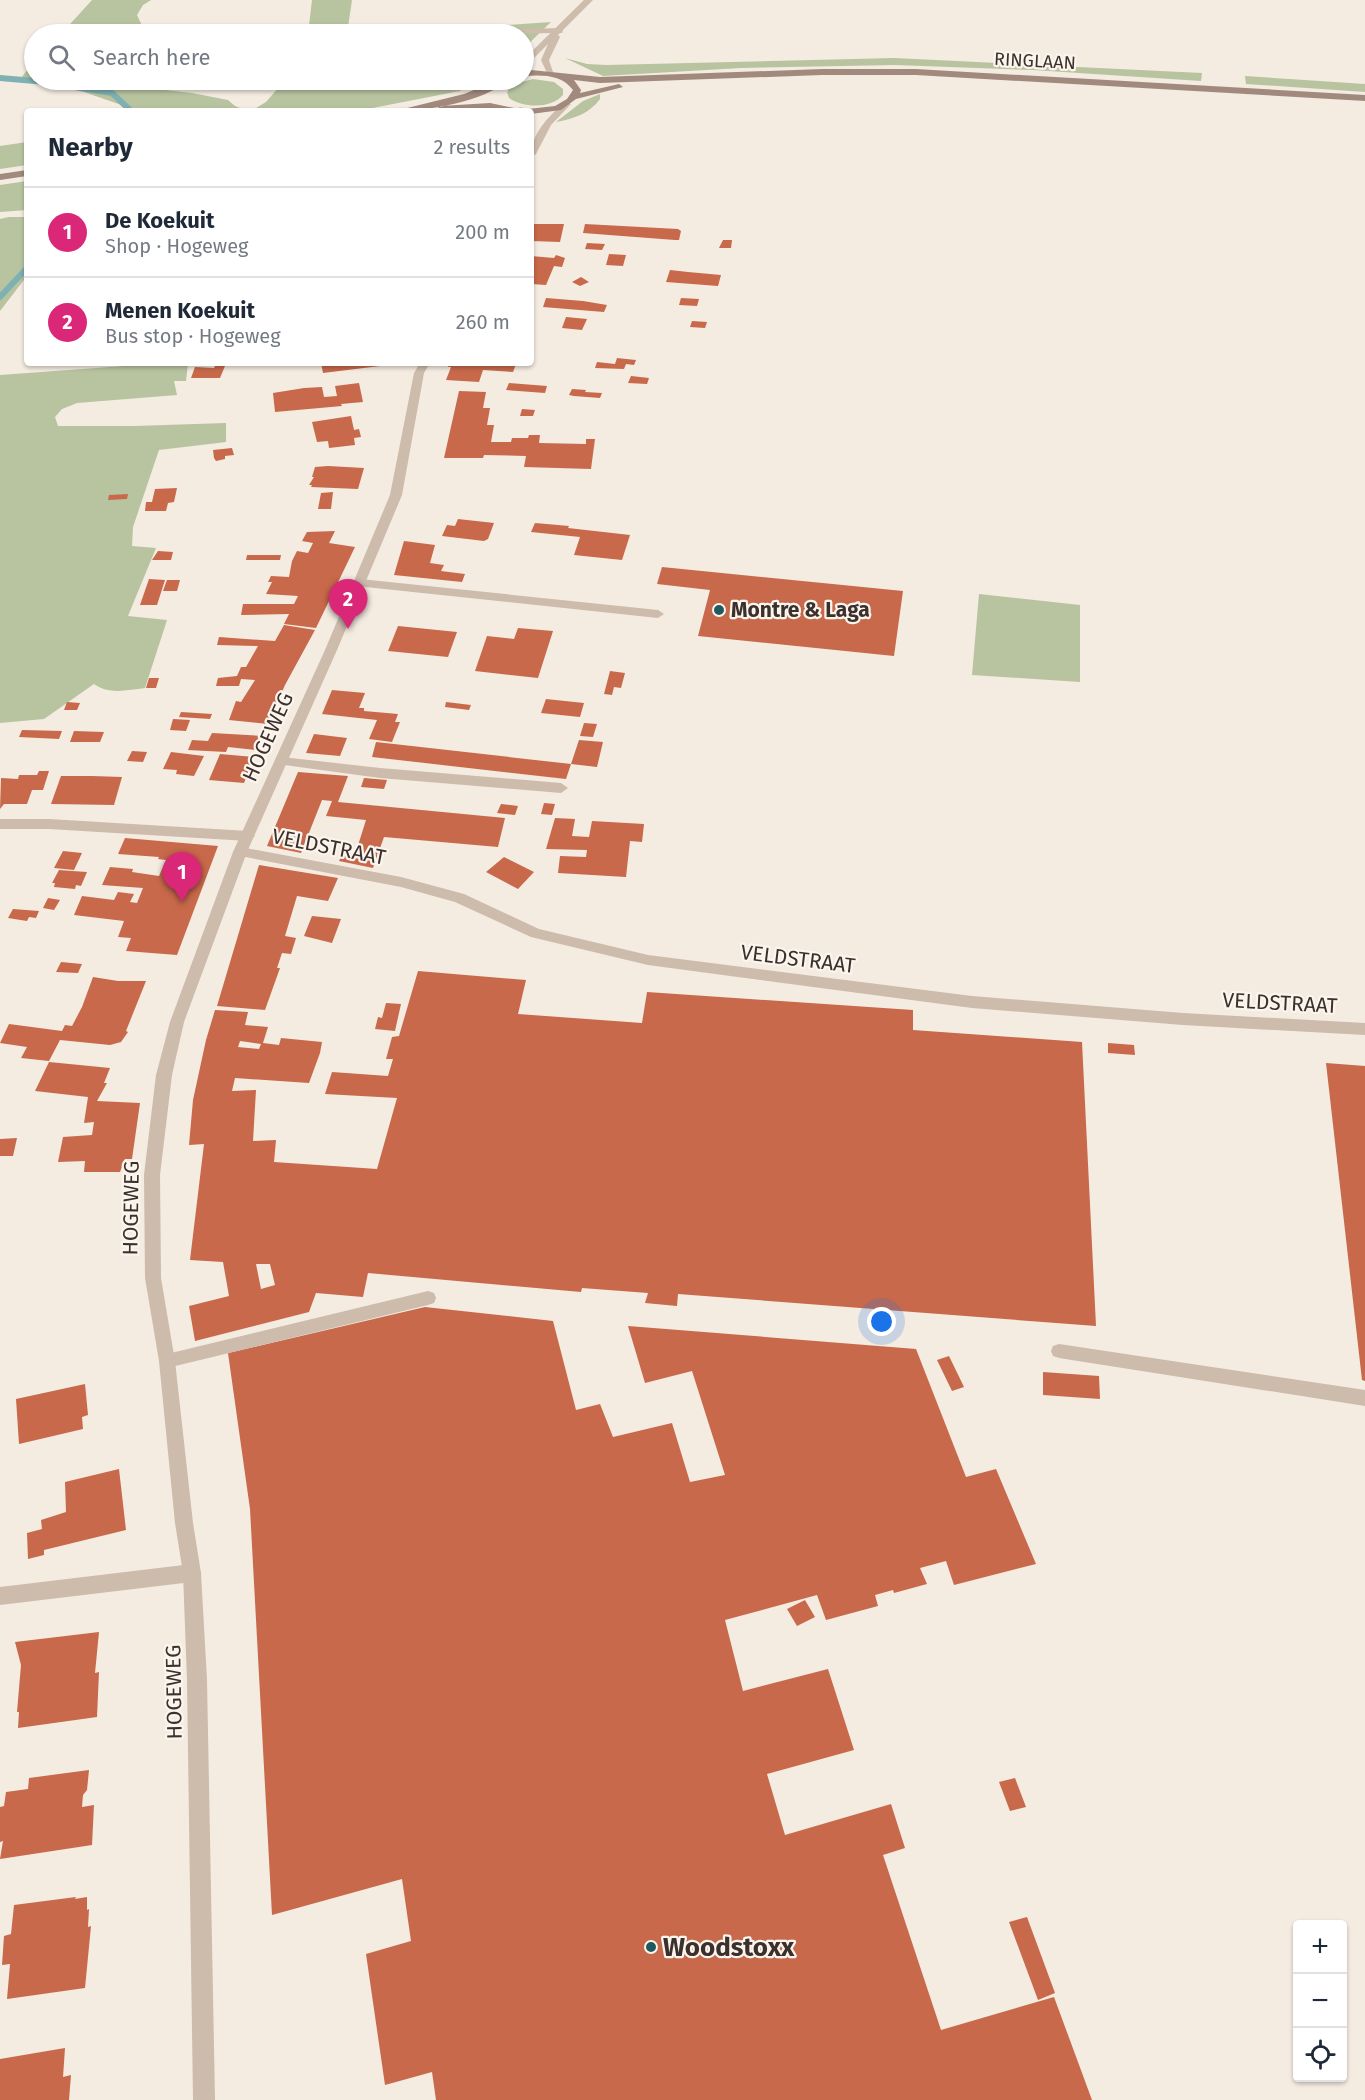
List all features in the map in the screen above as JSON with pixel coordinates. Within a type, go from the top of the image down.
[{"type":"main road","name":"RINGLAAN","points":[[534,74],[551,73],[564,77],[600,80],[822,72],[958,74],[1365,98]]},
{"type":"main road","name":"RINGLAAN","points":[[534,111],[545,111],[605,89],[702,76]]},
{"type":"main road","points":[[564,77],[574,83],[578,90],[571,101]]},
{"type":"main road","points":[[414,108],[464,97],[484,90]]},
{"type":"main road","points":[[494,90],[493,95],[500,103],[513,108]]},
{"type":"main road","name":"RINGLAAN","points":[[464,108],[490,106],[504,108]]},
{"type":"main road","points":[[0,177],[24,173]]},
{"type":"street","points":[[534,54],[589,0]]},
{"type":"street","points":[[534,32],[559,31]]},
{"type":"street","points":[[551,73],[545,60],[559,31]]},
{"type":"street","points":[[534,148],[547,124],[571,101]]},
{"type":"street","name":"HOGEWEG","points":[[204,2100],[197,1680],[192,1573],[184,1523],[167,1361],[153,1266],[152,1175],[164,1075],[177,1022],[244,844],[360,583],[396,495],[419,373],[422,366]]},
{"type":"street","points":[[360,583],[658,615]]},
{"type":"street","points":[[282,761],[380,773],[561,788]]},
{"type":"street","name":"VELDSTRAAT","points":[[0,824],[49,824],[244,844],[459,898],[536,933],[648,960],[972,1002],[1184,1019],[1365,1029]]},
{"type":"street","points":[[167,1361],[428,1298]]},
{"type":"street","points":[[1059,1351],[1365,1398]]},
{"type":"street","points":[[0,1596],[192,1573]]},
{"type":"green space","points":[[92,0],[151,0],[143,5],[137,15],[141,24],[70,24]]},
{"type":"green space","points":[[312,0],[352,0],[348,24],[309,24]]},
{"type":"green space","points":[[551,22],[534,38],[534,24],[522,24]]},
{"type":"green space","points":[[565,58],[587,64],[606,65],[894,58],[1202,73],[1201,81],[1033,70],[895,65],[741,68],[603,76]]},
{"type":"green space","points":[[1245,76],[1365,84],[1365,92],[1246,84]]},
{"type":"green space","points":[[534,79],[554,82],[563,89],[563,95],[551,103],[537,106],[515,101],[509,98],[507,92],[509,90],[534,90]]},
{"type":"green space","points":[[74,90],[165,90],[228,100],[240,108],[130,108]]},
{"type":"green space","points":[[276,90],[461,90],[372,108],[256,108],[266,102]]},
{"type":"green space","points":[[600,94],[600,99],[586,112],[556,122],[583,101]]},
{"type":"green space","points":[[24,142],[24,165],[0,169],[0,146]]},
{"type":"green space","points":[[24,181],[24,210],[0,212],[0,185]]},
{"type":"green space","points":[[24,217],[24,280],[0,311],[0,219]]},
{"type":"green space","points":[[124,366],[188,366],[186,381],[174,381],[177,395],[77,403],[62,409],[55,417],[58,426],[226,423],[226,442],[159,450],[133,527],[132,546],[156,548],[128,616],[167,620],[145,688],[112,691],[94,684],[44,719],[0,723],[0,375]]},
{"type":"green space","points":[[979,594],[1080,605],[1080,682],[972,675]]},
{"type":"building","points":[[534,224],[564,224],[560,242],[534,241]]},
{"type":"building","points":[[585,224],[681,231],[679,240],[675,240],[583,233]]},
{"type":"building","points":[[723,240],[732,240],[731,248],[719,248]]},
{"type":"building","points":[[587,243],[605,244],[602,250],[585,249]]},
{"type":"building","points":[[609,254],[626,255],[623,266],[606,265]]},
{"type":"building","points":[[556,255],[565,258],[562,267],[554,266],[546,285],[534,284],[534,256],[554,258]]},
{"type":"building","points":[[670,270],[721,275],[718,286],[666,282]]},
{"type":"building","points":[[581,277],[589,282],[580,286],[572,282]]},
{"type":"building","points":[[546,298],[607,305],[604,312],[543,307]]},
{"type":"building","points":[[681,298],[699,299],[697,306],[679,305]]},
{"type":"building","points":[[566,317],[587,319],[582,330],[562,328]]},
{"type":"building","points":[[692,321],[707,322],[705,328],[690,327]]},
{"type":"building","points":[[617,358],[636,360],[634,365],[626,364],[624,369],[595,368],[597,362],[615,364]]},
{"type":"building","points":[[225,366],[220,378],[191,378],[195,367],[214,368]]},
{"type":"building","points":[[322,366],[380,366],[323,373]]},
{"type":"building","points":[[515,366],[513,372],[483,370],[479,382],[446,380],[451,367],[448,367]]},
{"type":"building","points":[[631,376],[649,378],[647,384],[628,383]]},
{"type":"building","points":[[359,383],[363,402],[275,412],[273,393],[322,387],[324,397],[337,396],[335,386]]},
{"type":"building","points":[[509,383],[547,386],[545,393],[506,390]]},
{"type":"building","points":[[572,389],[602,393],[600,398],[569,395]]},
{"type":"building","points":[[459,391],[486,392],[483,408],[490,408],[487,425],[494,425],[491,442],[511,442],[512,438],[528,438],[529,435],[540,435],[539,443],[586,444],[586,439],[595,439],[591,469],[524,467],[526,456],[484,455],[483,458],[444,458]]},
{"type":"building","points":[[522,409],[535,410],[533,416],[520,416]]},
{"type":"building","points":[[351,416],[354,430],[359,429],[361,437],[354,438],[355,445],[329,448],[328,441],[317,442],[312,422]]},
{"type":"building","points":[[232,448],[234,455],[225,456],[225,459],[216,461],[213,450]]},
{"type":"building","points":[[315,467],[364,468],[358,489],[311,487],[312,485],[309,485],[314,477],[312,477]]},
{"type":"building","points":[[177,488],[174,502],[168,503],[166,511],[145,511],[146,502],[152,502],[155,489]]},
{"type":"building","points":[[333,492],[331,509],[318,509],[321,493]]},
{"type":"building","points":[[128,494],[127,499],[108,500],[109,495]]},
{"type":"building","points":[[458,519],[494,523],[488,539],[484,541],[442,536],[447,525],[455,526]]},
{"type":"building","points":[[535,523],[630,535],[622,560],[574,555],[580,537],[531,532]]},
{"type":"building","points":[[335,531],[329,543],[355,547],[316,628],[284,624],[289,614],[241,615],[243,604],[294,604],[298,596],[266,594],[272,582],[268,582],[271,576],[289,577],[292,561],[297,551],[308,553],[313,543],[302,541],[307,532]]},
{"type":"building","points":[[404,541],[435,545],[430,563],[444,565],[441,571],[465,574],[462,582],[394,575]]},
{"type":"building","points":[[158,551],[173,552],[171,560],[152,560]]},
{"type":"building","points":[[247,555],[281,555],[280,560],[246,560]]},
{"type":"building","points":[[662,567],[903,591],[894,656],[698,636],[710,590],[657,584]]},
{"type":"building","points":[[149,579],[165,580],[157,605],[140,605]]},
{"type":"building","points":[[167,580],[180,580],[177,591],[163,591]]},
{"type":"building","points":[[284,625],[315,630],[285,685],[268,724],[229,720],[236,701],[241,702],[255,680],[241,679],[239,686],[216,686],[218,678],[237,676],[241,667],[246,667],[258,646],[217,645],[219,637],[275,641]]},
{"type":"building","points":[[398,626],[457,632],[448,657],[388,651]]},
{"type":"building","points":[[518,628],[553,631],[538,678],[475,671],[487,636],[514,639]]},
{"type":"building","points":[[610,671],[625,673],[621,688],[614,687],[612,695],[604,694]]},
{"type":"building","points":[[149,678],[159,678],[156,688],[146,688]]},
{"type":"building","points":[[332,690],[365,693],[359,708],[364,708],[364,711],[398,714],[395,722],[400,722],[392,742],[369,739],[377,720],[322,714]]},
{"type":"building","points":[[546,699],[584,703],[580,717],[541,713]]},
{"type":"building","points":[[67,702],[80,703],[77,710],[64,710]]},
{"type":"building","points":[[446,702],[471,705],[469,710],[445,707]]},
{"type":"building","points":[[181,712],[212,714],[210,719],[179,717]]},
{"type":"building","points":[[173,719],[190,720],[186,731],[170,730]]},
{"type":"building","points":[[584,723],[597,724],[593,737],[580,736]]},
{"type":"building","points":[[22,730],[62,731],[59,739],[19,737]]},
{"type":"building","points":[[74,731],[104,732],[100,742],[70,742]]},
{"type":"building","points":[[212,733],[263,736],[257,750],[228,747],[226,752],[188,750],[192,740],[208,741]]},
{"type":"building","points":[[314,734],[347,738],[340,756],[306,753]]},
{"type":"building","points":[[579,740],[603,742],[597,767],[571,764]]},
{"type":"building","points":[[376,742],[571,764],[566,779],[372,757]]},
{"type":"building","points":[[132,751],[147,752],[143,762],[127,761]]},
{"type":"building","points":[[171,752],[204,756],[194,776],[176,774],[177,770],[163,769]]},
{"type":"building","points":[[220,754],[254,757],[244,783],[209,780]]},
{"type":"building","points":[[39,771],[49,771],[43,790],[32,790],[27,804],[4,804],[0,809],[1,778],[18,779],[19,775],[37,775]]},
{"type":"building","points":[[298,772],[348,776],[338,802],[505,818],[498,847],[384,837],[373,868],[339,861],[342,855],[354,858],[366,820],[326,816],[332,801],[322,800],[301,853],[267,846]]},
{"type":"building","points":[[61,776],[122,777],[114,805],[51,804]]},
{"type":"building","points":[[364,778],[387,780],[384,789],[361,787]]},
{"type":"building","points":[[544,803],[555,804],[552,815],[541,814]]},
{"type":"building","points":[[501,804],[518,806],[515,815],[497,813]]},
{"type":"building","points":[[555,818],[575,819],[572,836],[589,837],[592,821],[644,824],[642,842],[630,841],[626,877],[558,873],[560,856],[586,857],[587,850],[546,849]]},
{"type":"building","points":[[125,838],[218,846],[177,955],[126,951],[131,938],[118,937],[124,921],[74,915],[82,896],[114,900],[118,892],[134,894],[130,902],[137,903],[143,888],[102,885],[110,867],[133,869],[132,872],[159,876],[166,860],[158,859],[159,857],[118,854]]},
{"type":"building","points":[[63,851],[82,853],[74,870],[54,868]]},
{"type":"building","points":[[504,857],[534,872],[518,889],[486,872]]},
{"type":"building","points":[[259,865],[338,878],[328,901],[297,896],[285,936],[296,938],[291,954],[282,953],[277,968],[280,968],[265,1010],[217,1006]]},
{"type":"building","points":[[59,870],[87,872],[81,886],[76,885],[75,889],[54,887],[55,883],[52,883]]},
{"type":"building","points":[[48,898],[60,900],[54,910],[43,908]]},
{"type":"building","points":[[13,909],[39,911],[36,918],[29,917],[27,921],[8,918]]},
{"type":"building","points":[[312,916],[341,919],[332,943],[304,936]]},
{"type":"building","points":[[61,962],[82,964],[78,973],[56,972]]},
{"type":"building","points":[[418,971],[526,980],[518,1014],[642,1023],[647,992],[913,1010],[913,1030],[1082,1042],[1096,1326],[678,1294],[677,1306],[645,1303],[648,1293],[582,1288],[581,1292],[368,1273],[363,1297],[316,1293],[309,1312],[195,1341],[189,1306],[229,1296],[223,1262],[190,1260],[204,1144],[189,1145],[193,1100],[215,1010],[248,1012],[245,1025],[268,1027],[263,1043],[279,1045],[281,1038],[322,1042],[309,1083],[235,1078],[232,1091],[256,1090],[253,1141],[276,1140],[274,1162],[377,1169],[397,1098],[325,1094],[332,1072],[388,1076],[393,1059],[386,1059],[392,1037],[399,1036]],"holes":[[[240,1041],[261,1044],[259,1049],[238,1047]],[[256,1264],[270,1264],[275,1285],[261,1289]]]},
{"type":"building","points":[[93,977],[118,981],[146,981],[126,1031],[128,1032],[121,1042],[110,1045],[60,1040],[49,1061],[21,1058],[27,1047],[0,1043],[9,1024],[62,1031],[65,1025],[72,1026]]},
{"type":"building","points":[[386,1003],[401,1004],[395,1031],[375,1029],[378,1017],[382,1018]]},
{"type":"building","points":[[1108,1043],[1134,1045],[1135,1055],[1108,1053]]},
{"type":"building","points":[[49,1062],[110,1068],[104,1083],[107,1083],[97,1101],[140,1103],[132,1159],[125,1159],[120,1172],[84,1172],[85,1161],[58,1162],[63,1137],[92,1135],[94,1122],[84,1123],[88,1097],[35,1091]]},
{"type":"building","points":[[1326,1063],[1365,1066],[1365,1381],[1362,1380]]},
{"type":"building","points":[[17,1138],[13,1156],[0,1156],[0,1139]]},
{"type":"building","points":[[425,1307],[553,1321],[576,1410],[600,1404],[613,1437],[672,1423],[690,1482],[725,1475],[692,1371],[645,1383],[628,1326],[916,1349],[966,1477],[996,1469],[1036,1564],[954,1585],[946,1561],[920,1568],[927,1584],[894,1593],[893,1590],[875,1595],[878,1606],[826,1620],[817,1595],[725,1620],[743,1691],[828,1669],[854,1750],[767,1774],[785,1835],[891,1804],[905,1848],[883,1855],[941,2030],[1054,1997],[1092,2100],[436,2100],[432,2072],[385,2085],[366,1954],[411,1941],[402,1879],[272,1915],[250,1509],[228,1353]]},
{"type":"building","points":[[949,1356],[964,1387],[952,1391],[937,1360]]},
{"type":"building","points":[[1043,1372],[1099,1376],[1100,1399],[1043,1395]]},
{"type":"building","points":[[85,1384],[88,1415],[82,1417],[83,1429],[19,1444],[16,1399]]},
{"type":"building","points":[[119,1469],[126,1530],[44,1550],[44,1555],[28,1559],[27,1533],[42,1529],[41,1520],[66,1512],[65,1482]]},
{"type":"building","points":[[805,1600],[815,1617],[797,1626],[787,1609]]},
{"type":"building","points":[[99,1632],[95,1673],[99,1672],[97,1717],[18,1728],[21,1665],[15,1642]]},
{"type":"building","points":[[89,1770],[82,1807],[94,1805],[92,1845],[0,1859],[3,1841],[0,1842],[0,1807],[4,1806],[6,1792],[28,1789],[29,1778]]},
{"type":"building","points":[[1015,1778],[1026,1807],[1010,1811],[999,1782]]},
{"type":"building","points":[[76,1897],[75,1899],[87,1897],[88,1927],[91,1926],[85,1988],[7,1999],[10,1964],[2,1965],[4,1936],[11,1934],[14,1905]]},
{"type":"building","points":[[1027,1917],[1055,1993],[1038,2000],[1009,1922]]},
{"type":"building","points":[[65,2048],[63,2077],[71,2075],[69,2100],[0,2100],[0,2059]]},
{"type":"waterway","points":[[0,78],[24,80]]},
{"type":"waterway","points":[[94,90],[112,93],[128,108]]},
{"type":"waterway","points":[[0,297],[24,271]]},
{"type":"place","name":"Montre & Laga","points":[[719,610]]},
{"type":"place","name":"Menen Koekuit","points":[[348,629]]},
{"type":"place","name":"De Koekuit","points":[[182,902]]},
{"type":"place","name":"Woodstoxx","points":[[651,1947]]}]
